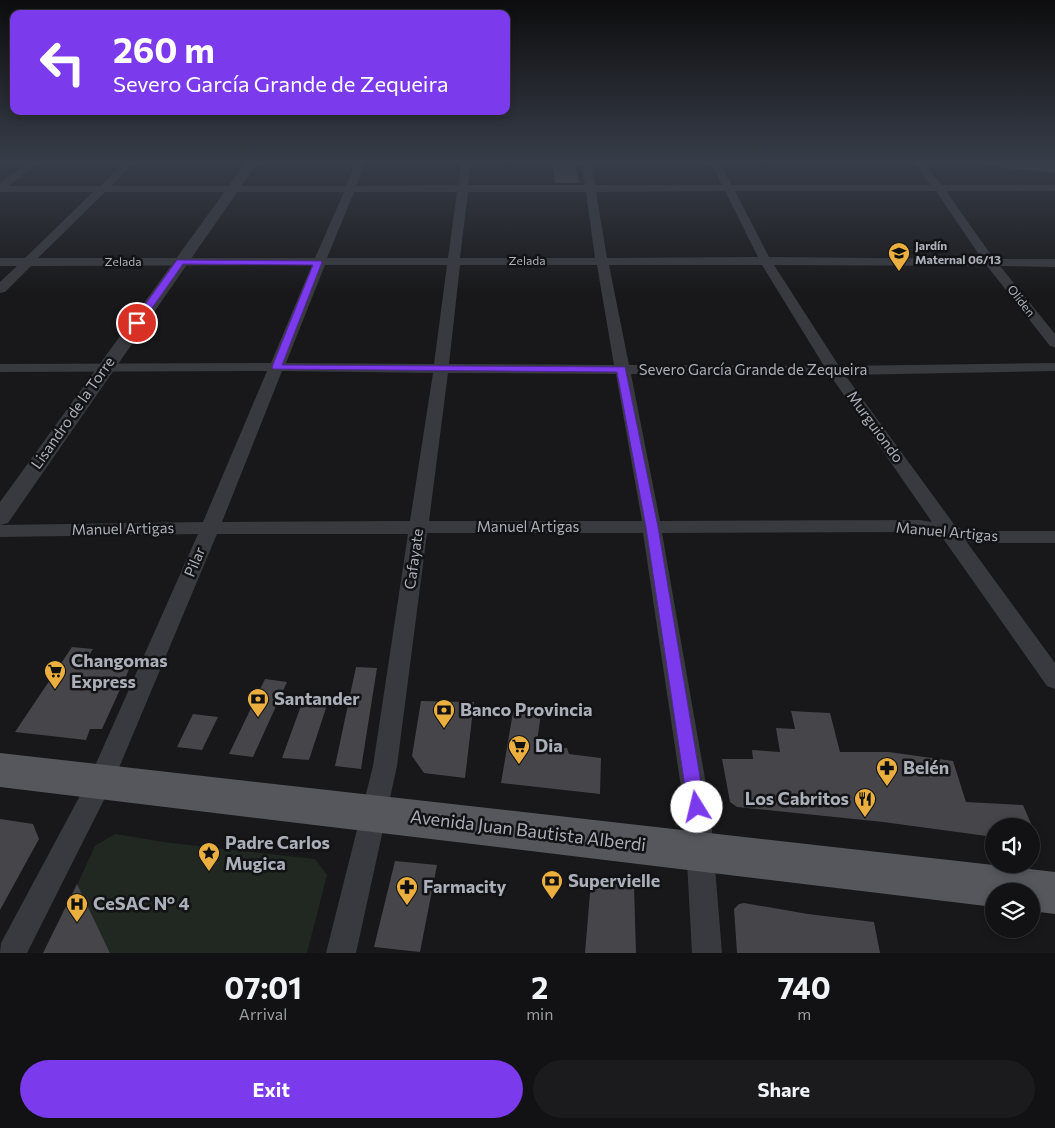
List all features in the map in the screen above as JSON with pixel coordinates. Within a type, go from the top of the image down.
[{"type":"main road","name":"Avenida Juan Bautista Alberdi","points":[[0,770],[1055,893]]},
{"type":"street","points":[[0,289],[84,206]]},
{"type":"street","name":"Lisandro de la Torre","points":[[0,518],[220,206]]},
{"type":"street","name":"Pilar","points":[[11,953],[100,782],[210,528],[318,262],[343,206]]},
{"type":"street","name":"Cafayate","points":[[341,953],[385,766],[440,368],[460,206]]},
{"type":"street","points":[[594,206],[602,261],[652,527],[697,807],[707,953]]},
{"type":"street","name":"Murguiondo","points":[[737,206],[766,261],[834,371],[1055,680]]},
{"type":"street","name":"Oliden","points":[[952,206],[991,263],[1055,343]]},
{"type":"street","name":"Zelada","points":[[0,262],[766,261],[1055,264]]},
{"type":"street","name":"Severo García Grande de Zequeira","points":[[0,368],[276,367],[834,371],[1055,367]]},
{"type":"street","name":"Manuel Artigas","points":[[0,531],[210,528],[920,526],[975,537],[1055,537]]},
{"type":"shaded area","points":[[115,834],[163,842],[315,859],[327,875],[307,953],[110,953],[77,885],[95,846]]},
{"type":"building","points":[[72,647],[93,649],[86,660],[132,663],[102,729],[90,729],[86,740],[15,732]]},
{"type":"building","points":[[356,667],[377,668],[361,769],[335,766]]},
{"type":"building","name":"Santander","points":[[265,679],[287,682],[253,757],[229,754]]},
{"type":"building","name":"Banco Provincia","points":[[421,701],[474,702],[465,778],[424,773],[412,756]]},
{"type":"building","points":[[302,703],[327,705],[309,760],[282,758]]},
{"type":"building","points":[[791,711],[830,713],[840,752],[889,752],[953,761],[966,802],[1023,805],[1029,818],[985,818],[985,836],[883,822],[737,807],[730,802],[722,759],[753,759],[752,750],[780,752],[776,728],[795,729]]},
{"type":"building","points":[[513,712],[541,715],[536,747],[567,748],[569,754],[601,758],[600,794],[501,783]]},
{"type":"building","points":[[193,714],[218,717],[202,750],[177,747]]},
{"type":"building","points":[[0,819],[33,824],[39,839],[0,910]]},
{"type":"building","name":"Farmacity","points":[[395,861],[437,865],[420,952],[374,947]]},
{"type":"building","points":[[591,881],[634,886],[636,953],[585,953]]},
{"type":"building","name":"CeSAC Nº 4","points":[[77,884],[110,953],[43,953]]},
{"type":"building","points":[[744,903],[808,914],[874,922],[880,953],[737,953],[734,909],[739,904]]},
{"type":"place","name":"Jardín Maternal 06/13","points":[[899,272]]},
{"type":"place","name":"Changomas Express","points":[[55,690]]},
{"type":"place","name":"Santander","points":[[258,718]]},
{"type":"place","name":"Banco Provincia","points":[[444,729]]},
{"type":"place","name":"Dia","points":[[519,765]]},
{"type":"place","name":"Belén","points":[[887,787]]},
{"type":"place","name":"Los Cabritos","points":[[865,818]]},
{"type":"place","name":"Padre Carlos Mugica","points":[[209,872]]},
{"type":"place","name":"Supervielle","points":[[552,900]]},
{"type":"place","name":"Farmacity","points":[[407,906]]},
{"type":"place","name":"CeSAC Nº 4","points":[[77,923]]},
{"type":"route","points":[[137,323],[180,262],[318,262],[276,367],[622,370],[652,527],[697,807]]}]
